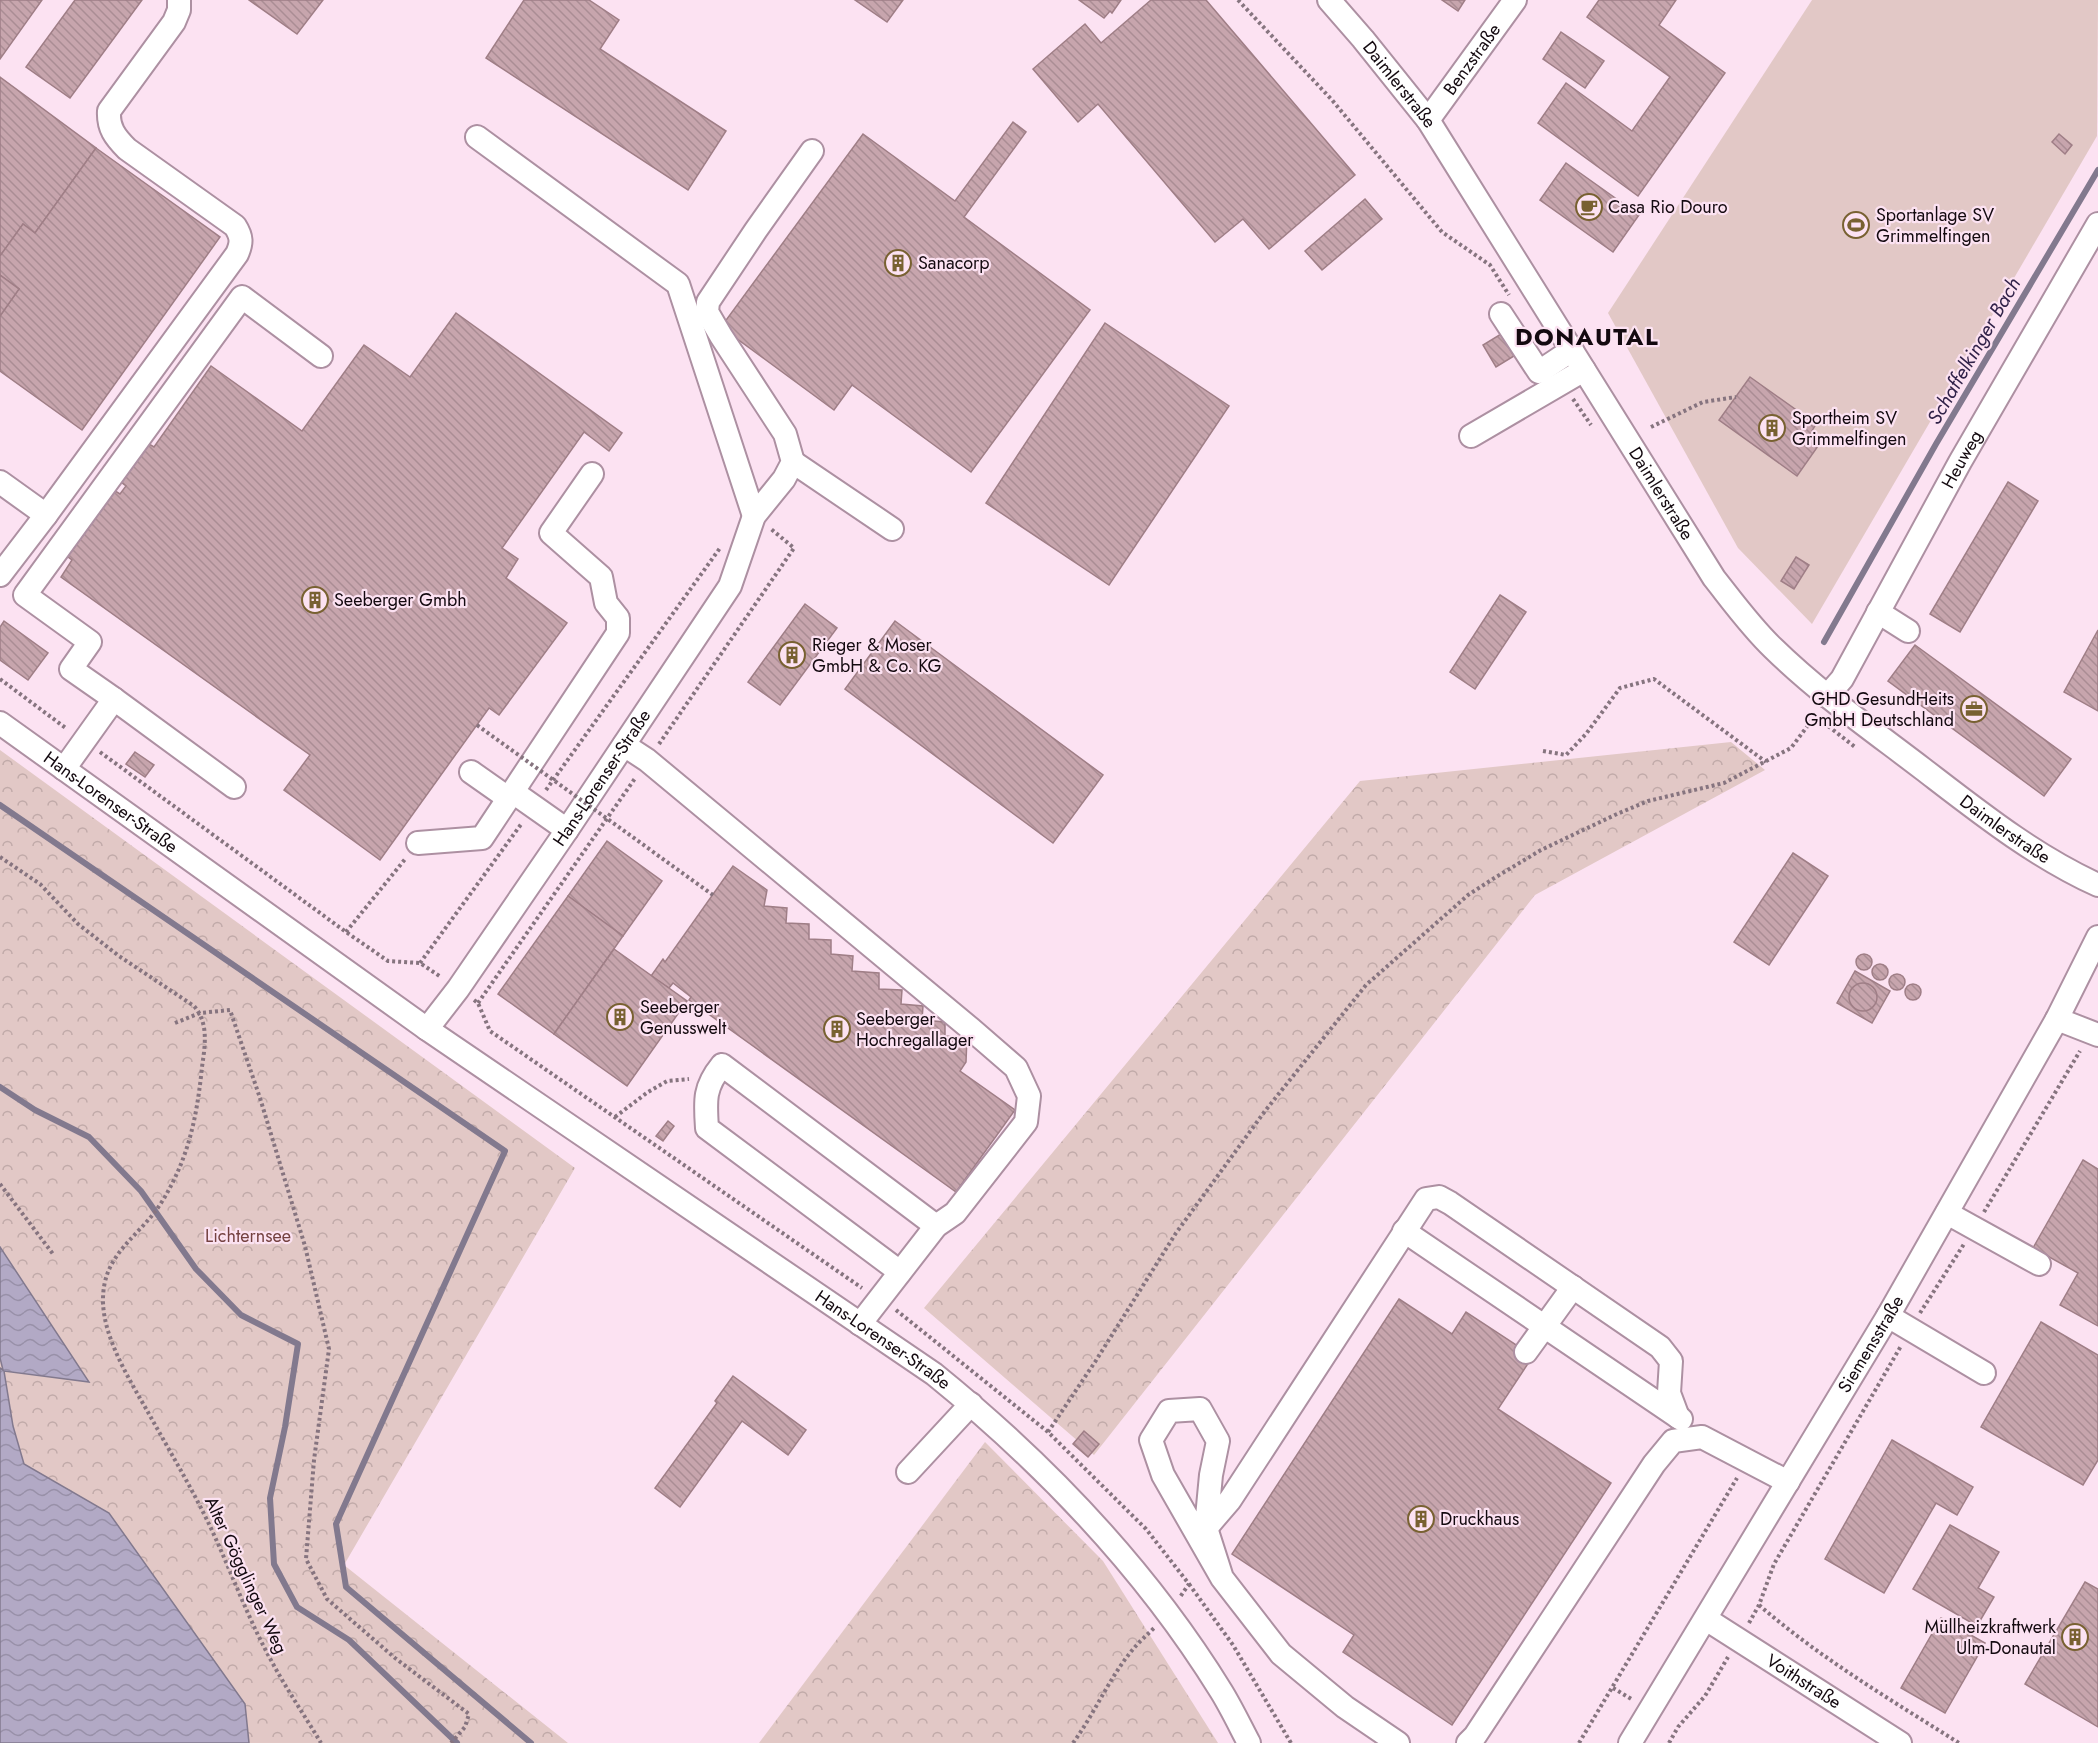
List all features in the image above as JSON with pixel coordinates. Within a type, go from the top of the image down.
[{"type":"street","points":[[0,575],[242,245],[241,235],[236,226],[127,149],[116,137],[109,124],[109,111],[174,22],[179,10],[179,0]]},
{"type":"street","name":"Daimlerstraße","points":[[1329,0],[1364,39],[1428,120],[1714,578],[1744,617],[1773,648],[1827,696],[1996,825],[2063,869],[2098,885]]},
{"type":"street","name":"Benzstraße","points":[[1428,120],[1515,0]]},
{"type":"street","points":[[477,137],[678,285],[754,516]]},
{"type":"street","points":[[812,151],[708,302],[707,312],[785,434],[793,462],[892,529]]},
{"type":"street","name":"Heuweg","points":[[1827,696],[1842,679],[1960,462],[2098,224]]},
{"type":"street","points":[[234,787],[71,669],[90,642],[25,595],[242,297],[321,356]]},
{"type":"street","points":[[1501,314],[1539,372],[1572,350]]},
{"type":"street","points":[[1471,436],[1584,370]]},
{"type":"street","points":[[754,516],[784,479],[793,462]]},
{"type":"street","points":[[418,843],[482,838],[618,633],[618,618],[606,603],[601,577],[551,533],[592,474]]},
{"type":"street","points":[[0,483],[46,515]]},
{"type":"street","name":"Hans-Lorenser-Straße","points":[[427,1029],[567,830],[730,586],[754,516]]},
{"type":"street","points":[[1878,612],[1908,630]]},
{"type":"street","points":[[64,769],[114,699]]},
{"type":"street","name":"Hans-Lorenser-Straße","points":[[0,723],[427,1029],[934,1374],[971,1404],[1069,1495],[1117,1548],[1168,1614],[1221,1691],[1249,1743]]},
{"type":"street","points":[[624,745],[656,767],[1016,1068],[1029,1096],[1026,1122],[955,1213],[936,1226],[860,1324]]},
{"type":"street","points":[[471,772],[567,830]]},
{"type":"street","name":"Siemensstraße","points":[[1630,1743],[1888,1316],[2057,1019],[2098,937]]},
{"type":"street","points":[[2057,1019],[2094,1034]]},
{"type":"street","points":[[900,1272],[707,1128],[705,1096],[711,1078],[722,1065],[936,1226]]},
{"type":"street","points":[[1206,1528],[1230,1500],[1426,1199],[1439,1197],[1660,1347],[1671,1361],[1669,1393],[1678,1417]]},
{"type":"street","points":[[1947,1213],[2039,1264]]},
{"type":"street","points":[[1404,1232],[1678,1417],[1702,1437],[1788,1482]]},
{"type":"street","points":[[1526,1352],[1573,1287]]},
{"type":"street","points":[[1888,1316],[1984,1373]]},
{"type":"street","points":[[908,1472],[971,1404]]},
{"type":"street","points":[[1222,1578],[1206,1528],[1211,1475],[1218,1441],[1200,1409],[1169,1411],[1151,1440],[1163,1475],[1222,1578],[1281,1654],[1345,1707],[1398,1743]]},
{"type":"street","points":[[1468,1743],[1475,1737],[1654,1464],[1673,1441],[1702,1437]]},
{"type":"street","name":"Voithstraße","points":[[1706,1619],[1900,1743]]},
{"type":"path","points":[[1651,427],[1702,402],[1736,397]]},
{"type":"path","points":[[0,679],[346,932],[388,960],[420,963],[458,988],[478,1004],[490,1031],[904,1316],[1048,1432],[1146,1529],[1189,1584],[1233,1645],[1291,1743]]},
{"type":"path","points":[[1543,751],[1566,755],[1586,734],[1620,688],[1654,679],[1766,762]]},
{"type":"path","points":[[1048,1432],[1176,1233],[1265,1111],[1366,985],[1468,895],[1541,850],[1648,801],[1724,783],[1791,748],[1815,716]]},
{"type":"path","points":[[477,725],[713,896]]},
{"type":"path","points":[[346,932],[418,843]]},
{"type":"path","points":[[0,857],[40,884],[78,924],[129,963],[194,1006],[200,1013]]},
{"type":"path","points":[[176,1023],[200,1013],[230,1010],[260,1098],[305,1246],[329,1349],[314,1460],[306,1559],[327,1599],[395,1658],[469,1714],[465,1727],[451,1743]]},
{"type":"path","name":"Alter Gögglinger Weg","points":[[200,1013],[205,1029],[204,1049],[193,1131],[180,1166],[163,1200],[147,1223],[125,1243],[115,1256],[106,1279],[103,1302],[111,1338],[128,1376],[207,1521],[271,1661],[321,1743]]},
{"type":"path","points":[[1669,1743],[1678,1727],[1705,1696],[1739,1640],[1759,1605],[1774,1564],[1910,1329],[2094,1034]]},
{"type":"path","points":[[615,1117],[667,1081],[711,1078]]},
{"type":"path","points":[[0,1184],[53,1254]]},
{"type":"path","points":[[1579,1743],[1747,1461]]},
{"type":"path","points":[[1073,1743],[1133,1649],[1168,1614],[1189,1584]]},
{"type":"path","points":[[1759,1605],[1781,1624],[1878,1691],[1959,1743]]},
{"type":"green space","name":"Sportanlage SV Grimmelfingen","points":[[1812,0],[2098,0],[2097,136],[1812,624],[1738,548],[1608,313]]},
{"type":"green space","points":[[1731,742],[1765,770],[1535,895],[1094,1455],[924,1308],[1360,781]]},
{"type":"green space","name":"Lichternsee","points":[[0,750],[575,1168],[344,1565],[568,1743],[0,1743]]},
{"type":"green space","points":[[985,1442],[1103,1561],[1218,1743],[759,1743]]},
{"type":"water","points":[[0,1247],[89,1382],[4,1371],[13,1426],[24,1464],[109,1513],[245,1704],[249,1743],[0,1743],[0,1368],[3,1370],[0,1358]]},
{"type":"building","points":[[0,0],[42,0],[0,59]]},
{"type":"building","points":[[75,0],[142,0],[70,98],[26,67]]},
{"type":"building","points":[[249,0],[323,0],[297,34]]},
{"type":"building","points":[[524,0],[589,0],[619,20],[600,49],[726,131],[688,190],[486,58]]},
{"type":"building","points":[[855,0],[903,0],[887,22]]},
{"type":"building","points":[[1079,0],[1121,0],[1112,13],[1110,11],[1104,18]]},
{"type":"building","points":[[1151,0],[1206,0],[1355,175],[1269,249],[1243,219],[1215,242],[1098,104],[1078,122],[1033,69],[1085,24],[1101,43]]},
{"type":"building","points":[[1442,0],[1465,0],[1458,11]]},
{"type":"building","points":[[1599,0],[1676,0],[1659,25],[1725,73],[1638,196],[1538,123],[1566,83],[1632,131],[1670,77],[1587,17]]},
{"type":"building","points":[[1561,32],[1604,61],[1585,88],[1543,59]]},
{"type":"building","points":[[0,77],[96,148],[35,233],[23,224],[0,256]]},
{"type":"building","name":"Sanacorp","points":[[1013,122],[1026,132],[964,217],[1090,310],[971,472],[852,385],[834,410],[721,327],[863,134],[955,201]]},
{"type":"building","points":[[2059,134],[2072,145],[2065,154],[2052,142]]},
{"type":"building","points":[[96,148],[220,237],[82,430],[0,371],[0,316],[19,289],[0,275],[0,256],[23,224],[35,233]]},
{"type":"building","name":"Casa Rio Douro","points":[[1566,163],[1639,215],[1613,252],[1540,200]]},
{"type":"building","points":[[1365,199],[1382,219],[1322,270],[1305,251]]},
{"type":"building","points":[[0,275],[19,289],[0,316]]},
{"type":"building","name":"Seeberger Gmbh","points":[[456,313],[622,433],[609,451],[584,432],[502,548],[518,559],[506,578],[567,623],[499,715],[489,708],[380,860],[284,790],[310,755],[61,577],[72,560],[64,554],[112,489],[120,494],[126,486],[117,479],[144,441],[154,447],[211,366],[302,431],[364,345],[410,377]]},
{"type":"building","points":[[1105,323],[1229,406],[1109,585],[986,503]]},
{"type":"building","points":[[1501,334],[1514,356],[1496,367],[1483,345]]},
{"type":"building","name":"Sportheim SV Grimmelfingen","points":[[1750,377],[1816,424],[1812,431],[1823,439],[1797,476],[1719,420]]},
{"type":"building","points":[[2008,482],[2038,501],[1960,632],[1930,614]]},
{"type":"building","points":[[1796,557],[1809,565],[1794,589],[1781,581]]},
{"type":"building","points":[[1500,595],[1526,612],[1475,689],[1450,672]]},
{"type":"building","name":"Rieger & Moser GmbH & Co. KG","points":[[805,604],[837,628],[780,705],[748,682]]},
{"type":"building","points":[[4,621],[48,653],[28,680],[0,660],[0,627]]},
{"type":"building","points":[[895,621],[1103,775],[1053,843],[845,689]]},
{"type":"building","points":[[2098,630],[2098,711],[2064,692]]},
{"type":"building","points":[[1915,645],[2071,759],[2044,796],[1888,681]]},
{"type":"building","points":[[135,752],[154,765],[145,777],[126,764]]},
{"type":"building","points":[[607,841],[662,881],[623,936],[568,896]]},
{"type":"building","points":[[1793,853],[1828,876],[1769,965],[1734,942]]},
{"type":"building","name":"Seeberger Hochregallager","points":[[733,866],[767,890],[764,906],[787,908],[786,923],[809,924],[809,939],[831,940],[831,954],[853,956],[852,971],[879,973],[879,989],[902,990],[901,1004],[923,1006],[922,1020],[945,1022],[945,1036],[967,1037],[966,1062],[960,1071],[1015,1110],[956,1192],[689,1000],[691,997],[673,983],[669,988],[651,976],[663,959],[665,962]]},
{"type":"building","points":[[568,896],[623,936],[554,1034],[498,994]]},
{"type":"building","name":"Seeberger Genusswelt","points":[[614,949],[687,1001],[627,1086],[554,1034]]},
{"type":"building","points":[[1861,954],[1867,954],[1872,962],[1870,968],[1861,970],[1856,965],[1856,959]]},
{"type":"building","points":[[1877,964],[1883,964],[1888,972],[1886,978],[1877,980],[1872,975],[1872,969]]},
{"type":"building","points":[[1855,971],[1890,991],[1872,1023],[1837,1003]]},
{"type":"building","points":[[1894,974],[1900,974],[1905,982],[1903,988],[1894,990],[1889,985],[1889,979]]},
{"type":"building","points":[[1863,983],[1873,987],[1877,997],[1873,1007],[1863,1011],[1853,1007],[1849,997],[1853,987]]},
{"type":"building","points":[[1910,984],[1916,984],[1921,992],[1919,998],[1910,1000],[1905,995],[1905,989]]},
{"type":"building","points":[[668,1121],[674,1126],[663,1141],[656,1136]]},
{"type":"building","points":[[2083,1160],[2098,1169],[2098,1326],[2060,1305],[2078,1273],[2033,1248]]},
{"type":"building","name":"Druckhaus","points":[[1399,1299],[1452,1334],[1466,1312],[1533,1356],[1498,1409],[1611,1483],[1452,1725],[1343,1652],[1354,1635],[1232,1554]]},
{"type":"building","points":[[2041,1322],[2098,1355],[2098,1460],[2083,1485],[1981,1427]]},
{"type":"building","points":[[733,1376],[806,1430],[788,1455],[742,1421],[680,1507],[655,1488],[717,1403],[715,1401]]},
{"type":"building","points":[[1084,1431],[1099,1444],[1088,1457],[1073,1444]]},
{"type":"building","points":[[1892,1440],[1973,1487],[1957,1515],[1936,1503],[1884,1593],[1825,1559]]},
{"type":"building","points":[[1950,1525],[1999,1552],[1978,1588],[1994,1597],[1977,1626],[1913,1589]]},
{"type":"building","name":"Müllheizkraftwerk Ulm-Donautal","points":[[2085,1582],[2098,1589],[2098,1727],[2025,1684]]},
{"type":"building","points":[[1941,1618],[1985,1643],[1945,1713],[1901,1688]]},
{"type":"waterway","name":"Schaffelkinger Bach","points":[[1824,642],[1936,444],[2098,170]]},
{"type":"waterway","points":[[0,805],[505,1151],[336,1524],[346,1587],[531,1743]]},
{"type":"waterway","points":[[0,1087],[35,1110],[89,1137],[141,1191],[196,1269],[241,1315],[298,1344],[285,1427],[270,1498],[274,1564],[297,1607],[349,1640],[457,1743]]},
{"type":"place","name":"Casa Rio Douro","points":[[1589,207]]},
{"type":"place","name":"Sportanlage SV Grimmelfingen","points":[[1856,225]]},
{"type":"place","name":"Sanacorp","points":[[898,263]]},
{"type":"place","name":"Sportheim SV Grimmelfingen","points":[[1772,428]]},
{"type":"place","name":"Seeberger Gmbh","points":[[315,600]]},
{"type":"place","name":"Rieger & Moser GmbH & Co. KG","points":[[792,655]]},
{"type":"place","name":"GHD GesundHeits GmbH Deutschland","points":[[1974,709]]},
{"type":"place","name":"Seeberger Genusswelt","points":[[620,1017]]},
{"type":"place","name":"Seeberger Hochregallager","points":[[837,1029]]},
{"type":"place","name":"Druckhaus","points":[[1421,1519]]},
{"type":"place","name":"Müllheizkraftwerk Ulm-Donautal","points":[[2075,1637]]},
{"type":"district","name":"DONAUTAL","points":[[1587,336]]}]
